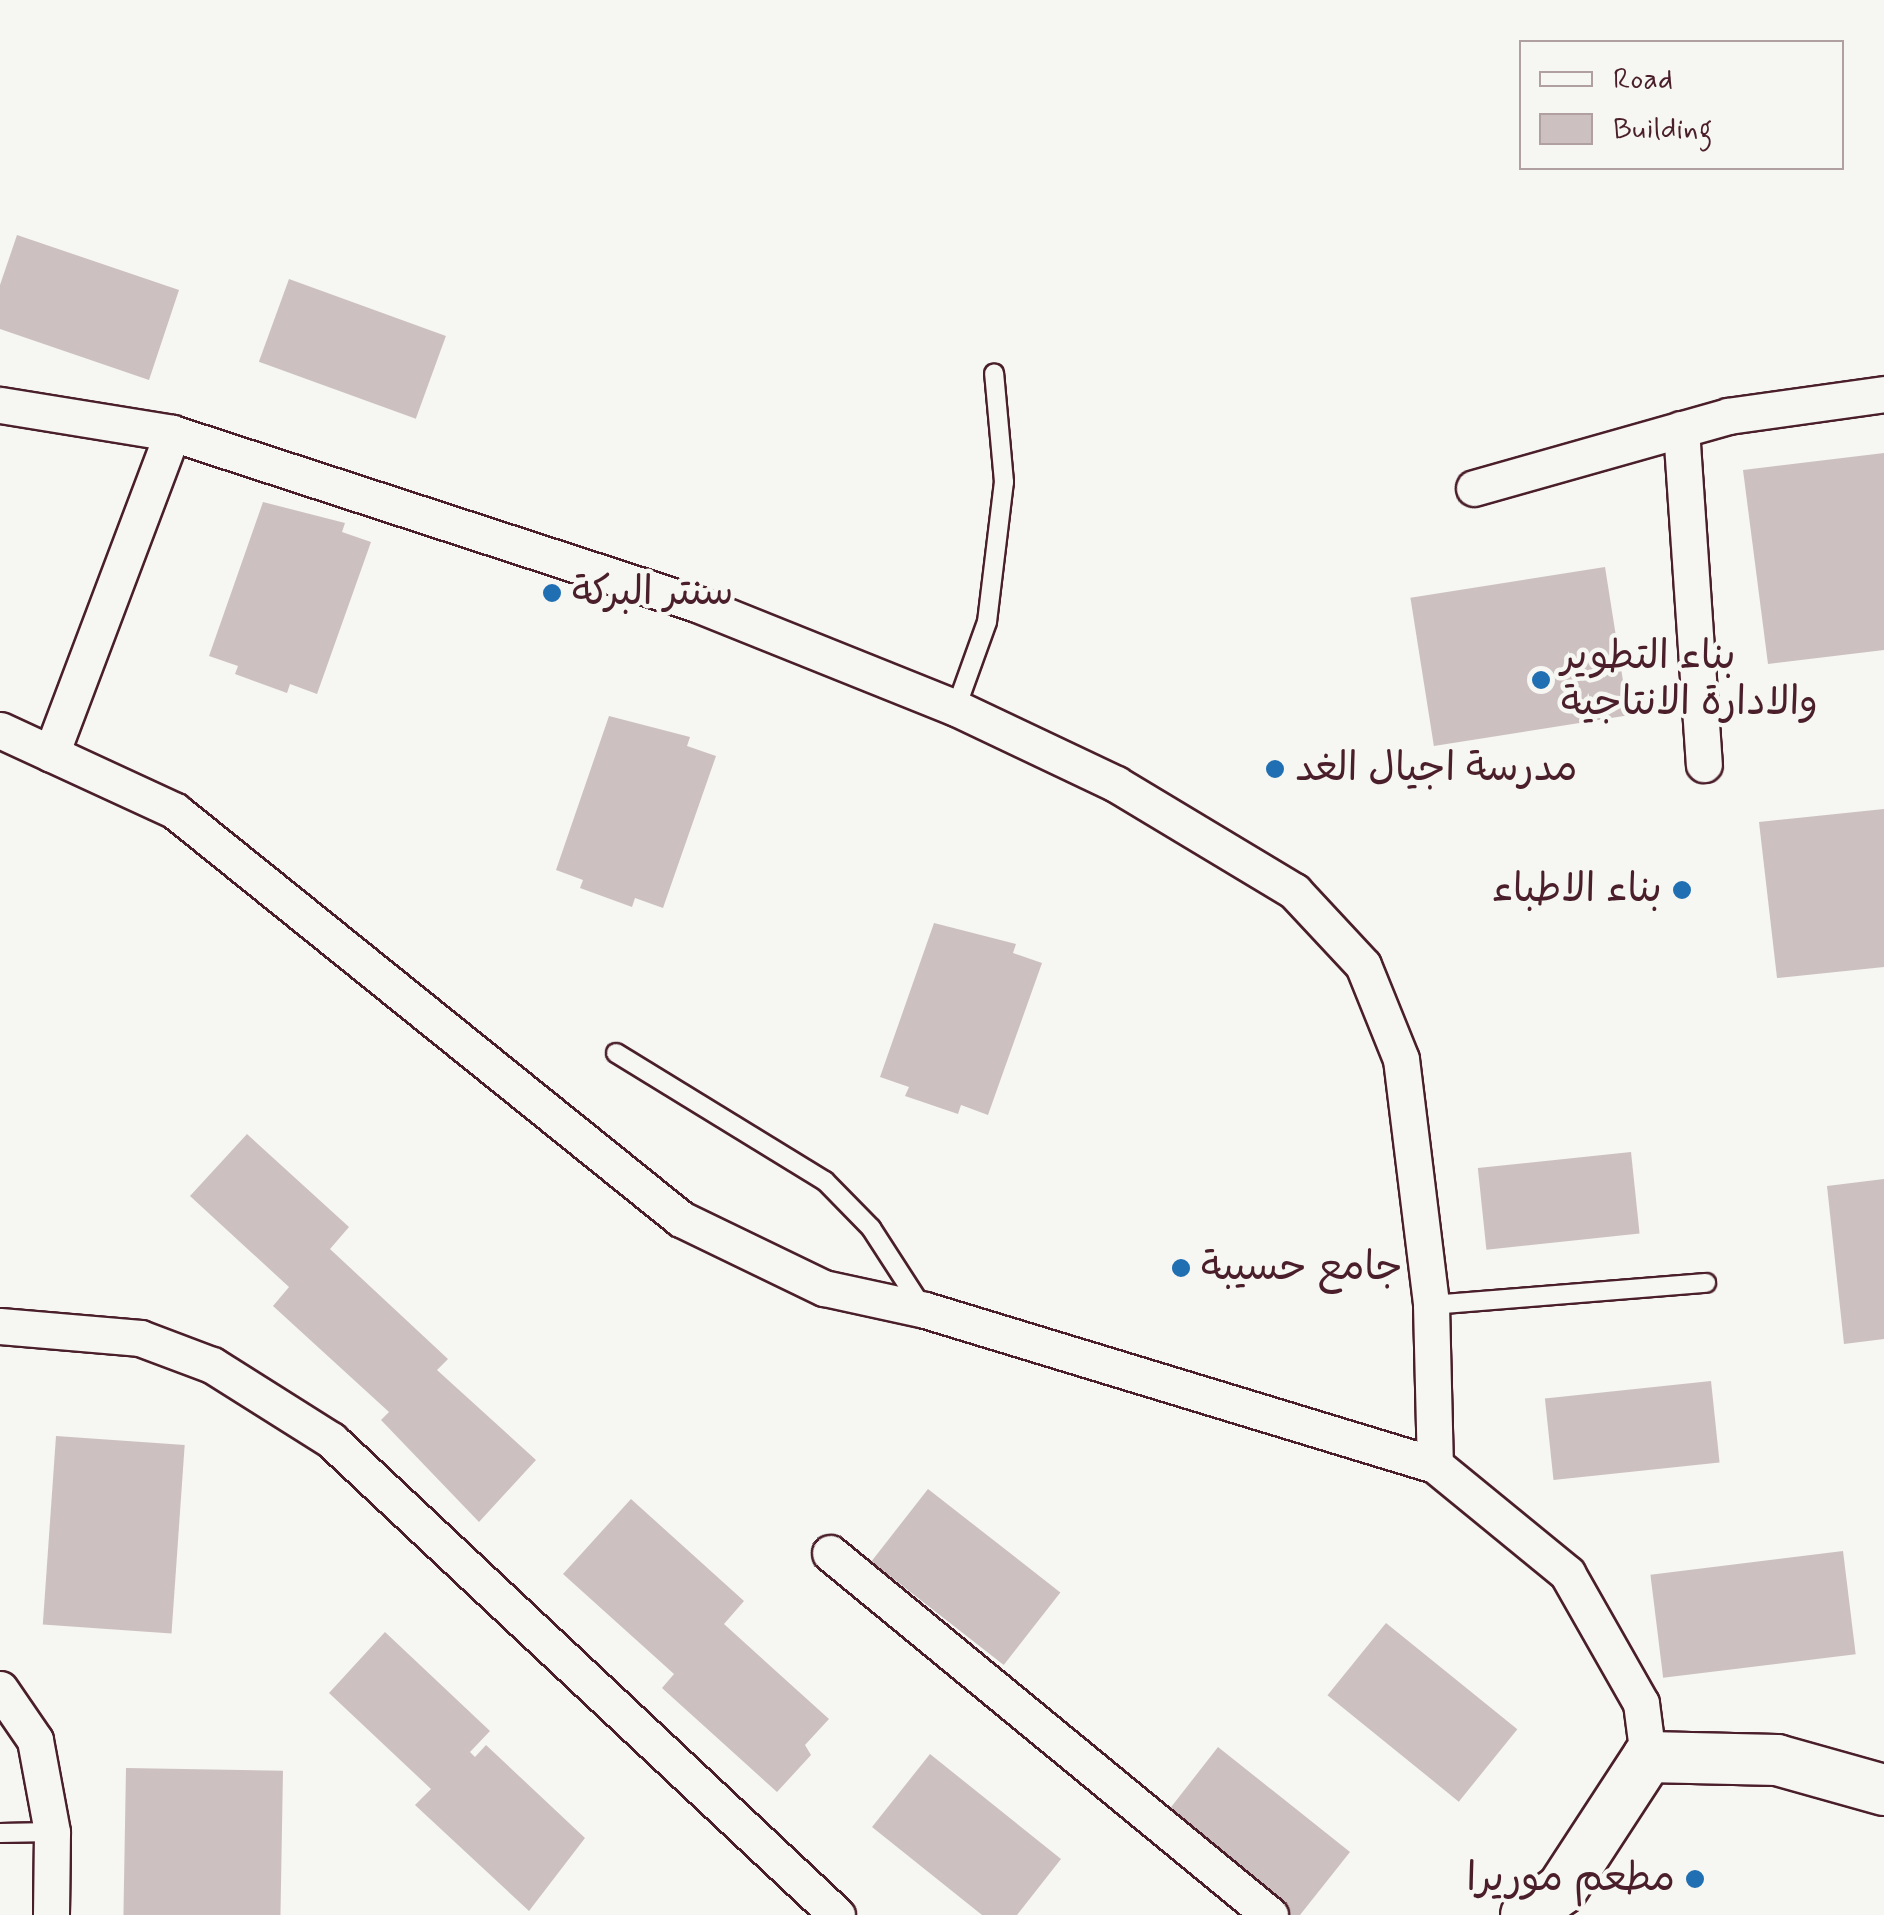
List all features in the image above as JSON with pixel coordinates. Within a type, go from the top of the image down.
[{"type":"street","points":[[1474,488],[1771,407],[1884,394]]},
{"type":"street","points":[[0,405],[172,433],[696,604],[956,708],[1116,784],[1294,891],[1363,965],[1401,1059],[1430,1304],[1435,1465]]},
{"type":"street","points":[[1681,429],[1704,764]]},
{"type":"street","points":[[51,754],[172,433]]},
{"type":"street","points":[[0,730],[175,812],[681,1219],[824,1288],[925,1310],[1435,1465],[1567,1573],[1641,1704],[1648,1757],[1562,1888],[1526,1915]]},
{"type":"street","points":[[0,1326],[140,1338],[212,1365],[331,1440],[837,1915]]},
{"type":"street","points":[[830,1552],[1270,1915]]},
{"type":"street","points":[[0,1689],[34,1740],[52,1832],[51,1915]]},
{"type":"street","points":[[1648,1757],[1778,1760],[1884,1790]]},
{"type":"lane","points":[[956,708],[987,622],[1004,482],[994,373]]},
{"type":"lane","points":[[616,1053],[825,1181],[871,1228],[925,1310]]},
{"type":"lane","points":[[1430,1304],[1706,1282]]},
{"type":"lane","points":[[0,1833],[52,1832]]},
{"type":"building","points":[[17,235],[179,290],[149,380],[0,329],[0,285]]},
{"type":"building","points":[[289,279],[446,336],[416,419],[259,362]]},
{"type":"building","points":[[1884,453],[1884,650],[1768,664],[1743,470]]},
{"type":"building","points":[[263,502],[345,523],[342,532],[371,542],[317,694],[290,684],[287,693],[235,674],[238,666],[209,656]]},
{"type":"building","points":[[1605,567],[1628,715],[1434,746],[1410,598]]},
{"type":"building","points":[[609,716],[690,737],[687,746],[716,756],[663,908],[635,898],[632,907],[580,888],[583,880],[556,870]]},
{"type":"building","points":[[1884,809],[1884,967],[1777,978],[1759,822]]},
{"type":"building","points":[[934,923],[1016,944],[1013,953],[1042,963],[988,1115],[961,1105],[958,1114],[905,1096],[909,1087],[880,1077]]},
{"type":"building","points":[[247,1134],[349,1227],[330,1249],[448,1359],[437,1370],[536,1460],[479,1522],[381,1420],[389,1412],[273,1306],[289,1287],[190,1196]]},
{"type":"building","points":[[1631,1152],[1640,1234],[1486,1250],[1478,1168]]},
{"type":"building","points":[[1884,1179],[1884,1339],[1844,1344],[1827,1186]]},
{"type":"building","points":[[1711,1381],[1720,1463],[1553,1480],[1545,1398]]},
{"type":"building","points":[[56,1436],[185,1445],[172,1634],[43,1625]]},
{"type":"building","points":[[928,1489],[1060,1592],[1004,1665],[871,1561]]},
{"type":"building","points":[[631,1499],[744,1601],[724,1624],[829,1719],[805,1745],[811,1755],[777,1792],[662,1688],[674,1674],[563,1574]]},
{"type":"building","points":[[1843,1551],[1856,1654],[1663,1678],[1650,1575]]},
{"type":"building","points":[[1386,1623],[1517,1729],[1459,1802],[1327,1695]]},
{"type":"building","points":[[385,1632],[490,1731],[470,1752],[475,1757],[486,1745],[585,1838],[529,1911],[415,1805],[431,1789],[329,1693]]},
{"type":"building","points":[[1218,1747],[1350,1852],[1300,1915],[1279,1915],[1161,1820]]},
{"type":"building","points":[[930,1754],[1061,1859],[1017,1915],[982,1915],[872,1827]]},
{"type":"building","points":[[126,1768],[283,1771],[280,1915],[123,1915]]},
{"type":"place","name":"سنتر البركة","points":[[552,593]]},
{"type":"place","name":"بناء التطوير والادارة الانتاجية","points":[[1541,680]]},
{"type":"place","name":"مدرسة اجيال الغد","points":[[1275,769]]},
{"type":"place","name":"بناء الاطباء","points":[[1682,890]]},
{"type":"place","name":"جامع حسيبة","points":[[1181,1268]]},
{"type":"place","name":"مطعم موريرا","points":[[1695,1879]]}]
